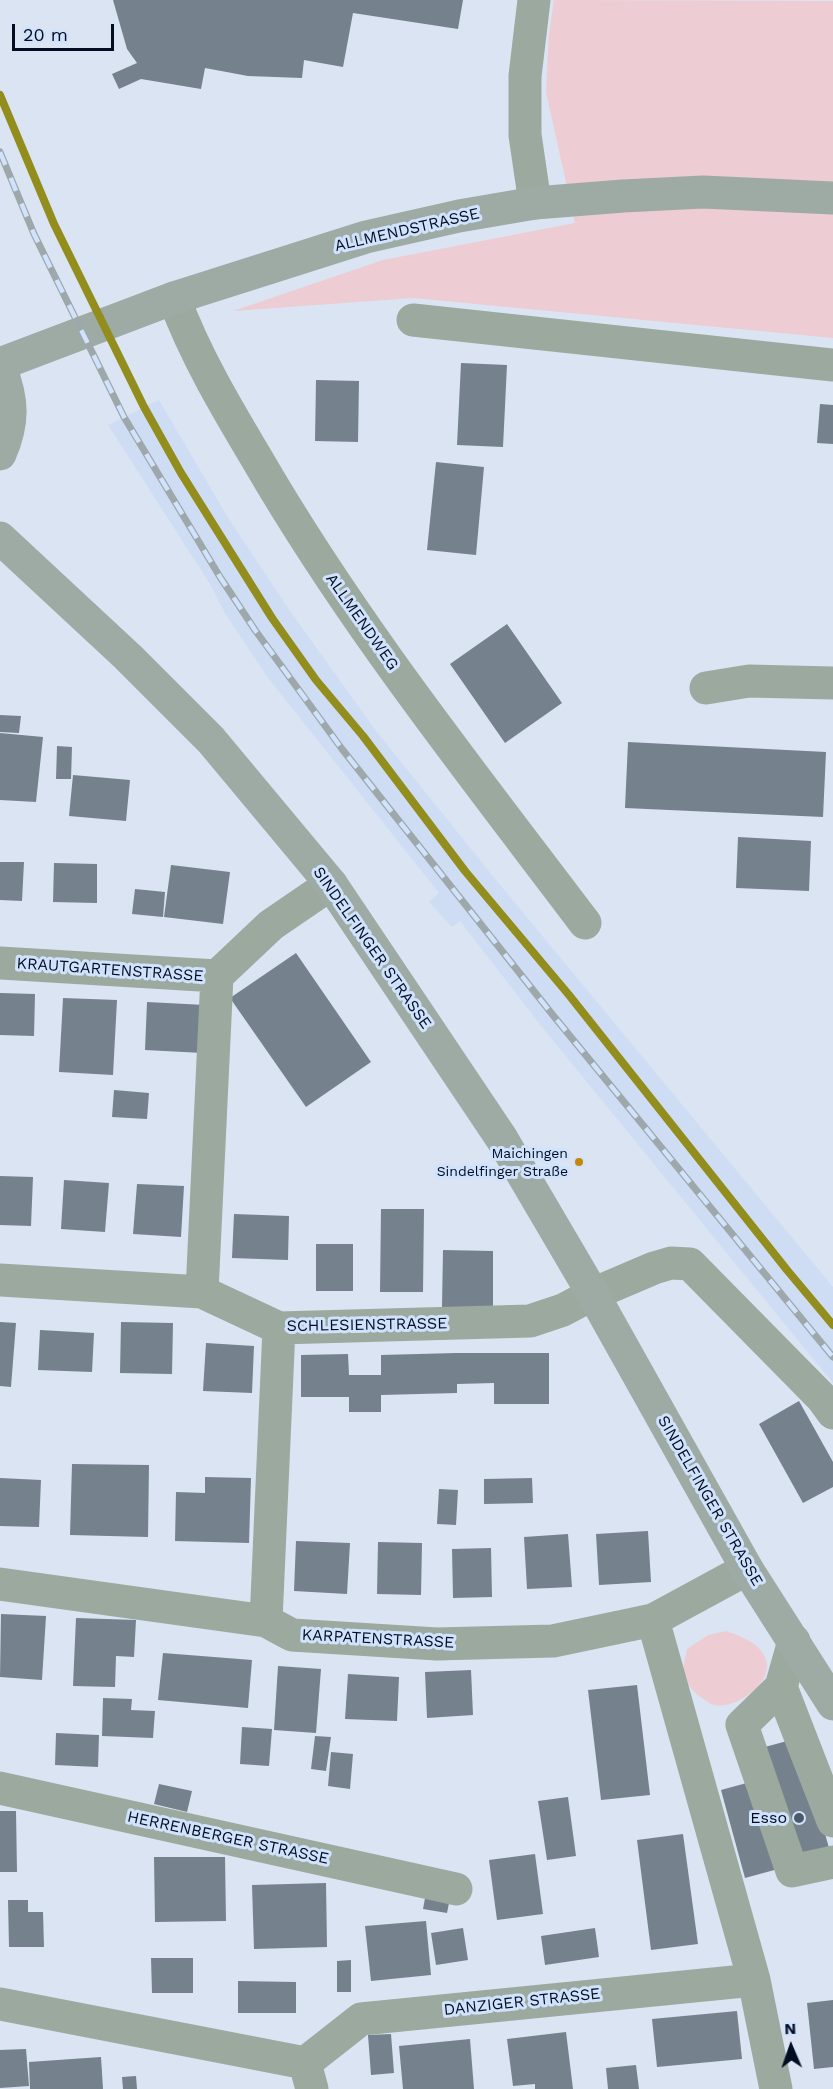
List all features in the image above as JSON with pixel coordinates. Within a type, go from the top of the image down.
[{"type":"main road","name":"ALLMENDSTRASSE","points":[[0,366],[174,298],[366,237],[459,216],[535,203],[623,195],[703,192],[833,198]]},
{"type":"main road","points":[[0,366],[8,387],[11,411],[8,436],[0,454]]},
{"type":"main road","name":"SINDELFINGER STRASSE","points":[[0,538],[128,657],[211,740],[331,884],[502,1139],[593,1294],[747,1569],[833,1704]]},
{"type":"street","points":[[534,0],[525,76],[525,135],[535,203]]},
{"type":"street","name":"ALLMENDWEG","points":[[174,298],[188,335],[231,415],[282,503],[344,598],[440,731],[585,923]]},
{"type":"street","points":[[413,320],[833,365]]},
{"type":"street","points":[[706,688],[749,681],[833,683]]},
{"type":"street","name":"KRAUTGARTENSTRASSE","points":[[0,963],[217,976],[271,925],[331,884]]},
{"type":"street","points":[[202,1292],[217,976]]},
{"type":"street","points":[[593,1294],[654,1268],[671,1263],[690,1264],[822,1398],[833,1413]]},
{"type":"street","name":"SCHLESIENSTRASSE","points":[[0,1280],[202,1292],[279,1328],[530,1321],[564,1310],[593,1294]]},
{"type":"street","points":[[266,1621],[279,1328]]},
{"type":"street","name":"KARPATENSTRASSE","points":[[0,1584],[266,1621],[292,1635],[436,1644],[553,1641],[653,1620],[747,1569]]},
{"type":"street","points":[[653,1620],[754,1980],[776,2089]]},
{"type":"street","points":[[794,1641],[781,1687],[742,1725],[792,1871],[833,1862]]},
{"type":"street","points":[[781,1687],[833,1821]]},
{"type":"street","name":"HERRENBERGER STRASSE","points":[[0,1788],[456,1889]]},
{"type":"street","name":"DANZIGER STRASSE","points":[[309,2076],[361,2019],[754,1980]]},
{"type":"street","points":[[0,2004],[309,2076]]},
{"type":"shaded area","points":[[554,0],[833,1],[833,338],[413,298],[233,311],[383,260],[575,223],[546,92],[549,34]]},
{"type":"shaded area","points":[[159,400],[227,516],[290,611],[376,731],[496,880],[833,1287],[833,1383],[542,1027],[460,921],[452,927],[429,902],[439,893],[269,679],[225,613],[210,584],[108,425]]},
{"type":"shaded area","points":[[726,1631],[749,1641],[760,1649],[766,1660],[767,1669],[759,1686],[751,1693],[732,1703],[714,1705],[690,1687],[684,1672],[684,1663],[687,1649],[708,1635]]},
{"type":"building","points":[[113,0],[463,0],[458,29],[353,13],[343,67],[304,60],[302,78],[248,76],[205,68],[201,89],[141,79],[119,89],[112,74],[137,63],[127,49]]},
{"type":"building","points":[[461,363],[507,365],[503,447],[457,445]]},
{"type":"building","points":[[316,380],[359,381],[358,442],[315,441]]},
{"type":"building","points":[[820,404],[833,405],[833,444],[817,443]]},
{"type":"building","points":[[436,462],[484,467],[476,555],[427,550]]},
{"type":"building","points":[[507,624],[562,703],[505,743],[450,664]]},
{"type":"building","points":[[0,715],[21,716],[19,733],[0,732]]},
{"type":"building","points":[[0,733],[43,737],[36,802],[0,800]]},
{"type":"building","points":[[628,742],[826,752],[823,817],[625,808]]},
{"type":"building","points":[[57,746],[72,747],[71,779],[56,779]]},
{"type":"building","points":[[73,775],[130,780],[126,821],[69,816]]},
{"type":"building","points":[[738,837],[811,841],[809,891],[736,888]]},
{"type":"building","points":[[0,862],[24,862],[22,901],[0,900]]},
{"type":"building","points":[[54,863],[97,864],[97,903],[53,902]]},
{"type":"building","points":[[171,865],[230,872],[223,924],[164,917]]},
{"type":"building","points":[[135,889],[165,892],[163,917],[132,914]]},
{"type":"building","points":[[296,953],[371,1062],[306,1107],[230,998]]},
{"type":"building","points":[[0,993],[35,994],[34,1036],[0,1035]]},
{"type":"building","points":[[63,998],[117,1000],[113,1075],[59,1072]]},
{"type":"building","points":[[147,1002],[205,1005],[203,1053],[145,1050]]},
{"type":"building","points":[[114,1090],[149,1093],[147,1119],[112,1117]]},
{"type":"building","points":[[0,1176],[33,1177],[31,1226],[0,1225]]},
{"type":"building","points":[[64,1180],[109,1183],[105,1232],[61,1229]]},
{"type":"building","points":[[137,1184],[184,1186],[181,1237],[133,1234]]},
{"type":"building","points":[[381,1209],[424,1209],[423,1292],[380,1292]]},
{"type":"building","points":[[234,1214],[289,1216],[288,1260],[232,1258]]},
{"type":"building","points":[[316,1244],[353,1244],[353,1291],[316,1291]]},
{"type":"building","points":[[443,1250],[493,1251],[493,1307],[442,1307]]},
{"type":"building","points":[[0,1322],[16,1323],[11,1387],[0,1386]]},
{"type":"building","points":[[121,1322],[173,1323],[172,1374],[120,1373]]},
{"type":"building","points":[[40,1330],[94,1333],[92,1372],[38,1370]]},
{"type":"building","points":[[206,1343],[254,1346],[252,1393],[203,1391]]},
{"type":"building","points":[[549,1353],[549,1404],[494,1404],[494,1383],[457,1384],[457,1393],[381,1395],[381,1412],[349,1412],[349,1397],[301,1397],[301,1355],[348,1354],[349,1375],[381,1375],[381,1355]]},
{"type":"building","points":[[799,1401],[833,1462],[833,1487],[803,1503],[759,1424]]},
{"type":"building","points":[[72,1464],[149,1465],[148,1537],[70,1535]]},
{"type":"building","points":[[205,1477],[251,1478],[249,1543],[175,1541],[176,1492],[205,1493]]},
{"type":"building","points":[[0,1478],[41,1480],[39,1527],[0,1526]]},
{"type":"building","points":[[532,1478],[533,1503],[484,1504],[484,1479]]},
{"type":"building","points":[[439,1489],[458,1490],[456,1525],[437,1524]]},
{"type":"building","points":[[648,1531],[651,1582],[599,1585],[596,1534]]},
{"type":"building","points":[[568,1534],[572,1587],[527,1589],[524,1537]]},
{"type":"building","points":[[296,1541],[350,1543],[347,1594],[294,1591]]},
{"type":"building","points":[[378,1542],[422,1543],[421,1595],[377,1594]]},
{"type":"building","points":[[491,1548],[492,1597],[453,1598],[452,1549]]},
{"type":"building","points":[[1,1614],[46,1616],[42,1680],[0,1677]]},
{"type":"building","points":[[76,1618],[136,1620],[134,1657],[116,1656],[115,1687],[73,1686]]},
{"type":"building","points":[[163,1653],[252,1660],[248,1708],[158,1700]]},
{"type":"building","points":[[278,1666],[321,1669],[316,1733],[274,1730]]},
{"type":"building","points":[[471,1670],[473,1715],[427,1718],[425,1672]]},
{"type":"building","points":[[348,1674],[399,1677],[397,1721],[345,1719]]},
{"type":"building","points":[[637,1685],[650,1795],[601,1800],[588,1690]]},
{"type":"building","points":[[103,1698],[132,1699],[131,1710],[155,1711],[153,1738],[102,1736]]},
{"type":"building","points":[[242,1727],[272,1729],[269,1766],[240,1764]]},
{"type":"building","points":[[56,1733],[99,1735],[98,1767],[55,1765]]},
{"type":"building","points":[[315,1736],[331,1737],[326,1771],[311,1769]]},
{"type":"building","points":[[798,1738],[831,1855],[798,1864],[765,1747]]},
{"type":"building","points":[[331,1752],[353,1754],[350,1789],[328,1786]]},
{"type":"building","points":[[754,1781],[778,1869],[745,1878],[721,1790]]},
{"type":"building","points":[[159,1784],[192,1791],[187,1812],[154,1804]]},
{"type":"building","points":[[568,1797],[576,1856],[547,1860],[538,1801]]},
{"type":"building","points":[[0,1811],[16,1811],[17,1872],[0,1872]]},
{"type":"building","points":[[683,1834],[698,1944],[651,1950],[637,1840]]},
{"type":"building","points":[[535,1854],[543,1914],[497,1920],[489,1860]]},
{"type":"building","points":[[154,1857],[225,1857],[226,1921],[155,1922]]},
{"type":"building","points":[[326,1883],[327,1947],[254,1949],[252,1885]]},
{"type":"building","points":[[426,1893],[450,1898],[447,1913],[423,1909]]},
{"type":"building","points":[[8,1900],[28,1900],[28,1912],[43,1912],[44,1947],[9,1947]]},
{"type":"building","points":[[426,1921],[431,1975],[371,1981],[365,1926]]},
{"type":"building","points":[[463,1928],[468,1960],[436,1965],[431,1933]]},
{"type":"building","points":[[595,1928],[599,1957],[545,1965],[541,1936]]},
{"type":"building","points":[[151,1958],[193,1958],[193,1993],[152,1993]]},
{"type":"building","points":[[351,1960],[351,1992],[337,1992],[337,1961]]},
{"type":"building","points":[[238,1981],[296,1982],[296,2013],[238,2013]]},
{"type":"building","points":[[833,2000],[833,2067],[814,2069],[807,2003]]},
{"type":"building","points":[[737,2011],[742,2059],[657,2067],[652,2019]]},
{"type":"building","points":[[566,2032],[573,2089],[535,2089],[535,2084],[513,2086],[507,2039]]},
{"type":"building","points":[[391,2034],[394,2073],[371,2075],[368,2035]]},
{"type":"building","points":[[470,2039],[474,2089],[403,2089],[399,2046]]},
{"type":"building","points":[[26,2049],[29,2086],[0,2088],[0,2050]]},
{"type":"building","points":[[101,2057],[103,2089],[30,2089],[29,2062]]},
{"type":"building","points":[[636,2065],[639,2089],[608,2089],[606,2068]]},
{"type":"building","points":[[136,2076],[137,2089],[123,2089],[122,2077]]},
{"type":"railway","points":[[0,152],[34,234],[124,417],[220,577],[255,630],[342,749],[552,1014],[833,1357]]},
{"type":"transit line","points":[[0,95],[54,224],[144,407],[181,473],[272,618],[316,680],[363,736],[465,871],[569,995],[833,1325]]},
{"type":"place","name":"Maichingen Sindelfinger Straße","points":[[579,1162]]},
{"type":"place","name":"Esso","points":[[799,1818]]}]
